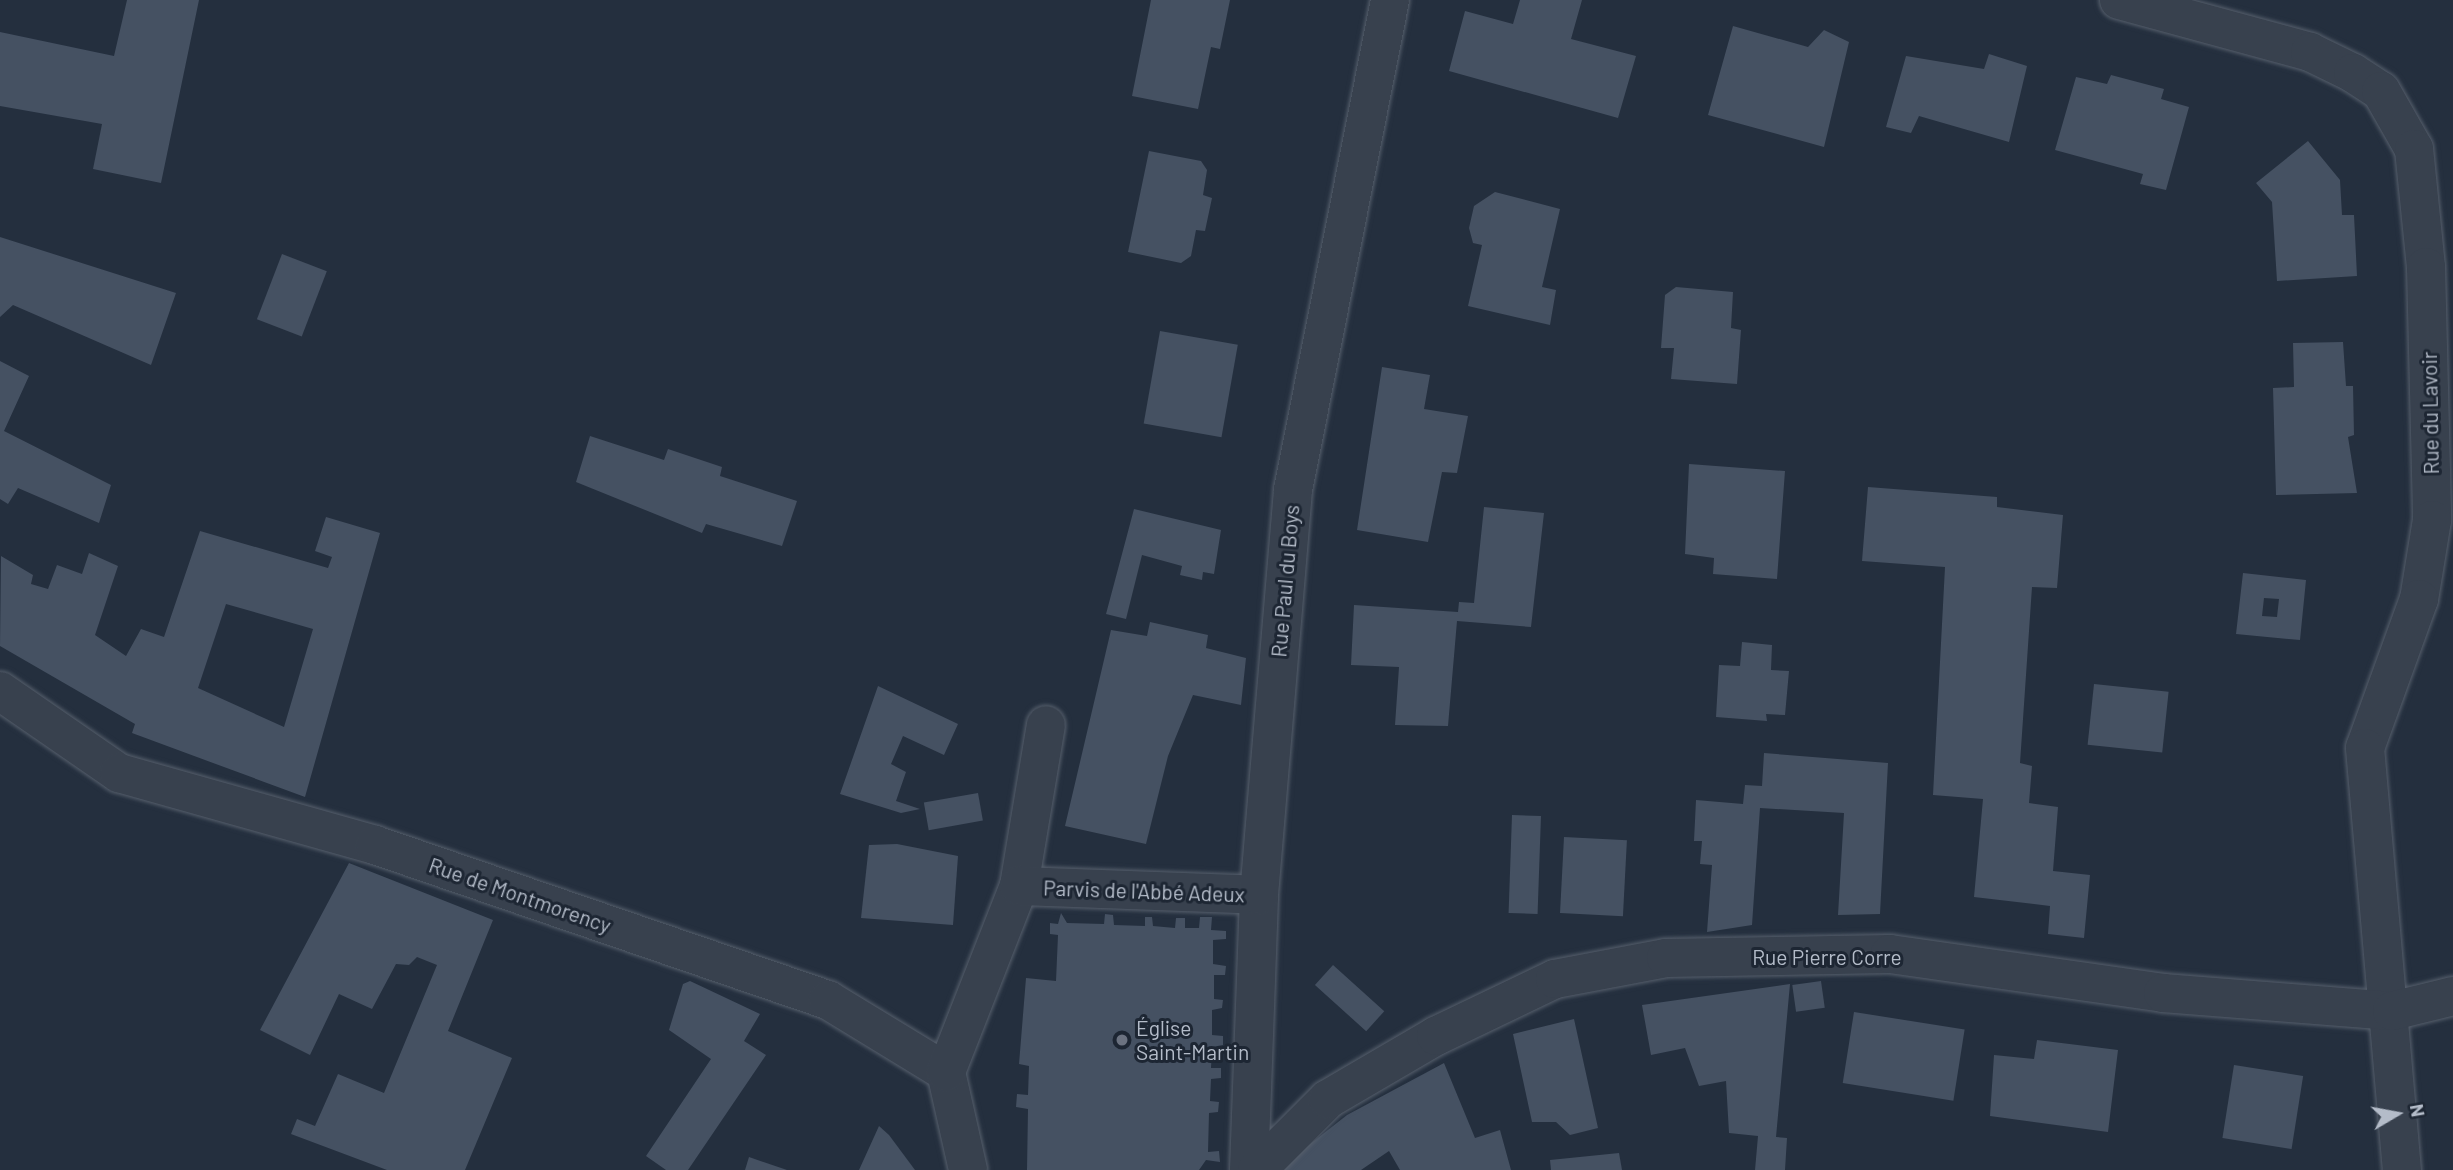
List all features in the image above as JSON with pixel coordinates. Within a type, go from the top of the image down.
[{"type":"street","name":"Rue Paul du Boys","points":[[1249,1170],[1259,895],[1293,490],[1390,0]]},
{"type":"street","name":"Rue du Lavoir","points":[[2119,0],[2310,52],[2353,73],[2381,91],[2414,149],[2426,267],[2432,520],[2419,599],[2365,748],[2392,1011],[2403,1170]]},
{"type":"street","name":"Rue de Montmorency","points":[[0,691],[119,773],[375,845],[828,1000],[946,1072]]},
{"type":"street","points":[[1019,886],[1046,724]]},
{"type":"street","name":"Parvis de l'Abbé Adeux","points":[[946,1072],[1019,886],[1259,895]]},
{"type":"street","name":"Rue Pierre Corre","points":[[1257,1170],[1328,1099],[1436,1036],[1555,979],[1666,958],[1890,954],[2163,993],[2392,1011],[2453,996]]},
{"type":"street","points":[[946,1072],[968,1170]]},
{"type":"building","points":[[127,0],[199,0],[161,183],[93,169],[102,124],[0,106],[0,32],[114,56]]},
{"type":"building","points":[[1151,0],[1230,0],[1220,49],[1211,47],[1198,109],[1132,96]]},
{"type":"building","points":[[1520,0],[1582,0],[1571,39],[1636,56],[1618,118],[1449,71],[1465,11],[1513,24]]},
{"type":"building","points":[[1733,26],[1808,47],[1824,30],[1849,42],[1824,147],[1708,115]]},
{"type":"building","points":[[1989,54],[2027,66],[2009,142],[1919,116],[1911,133],[1886,127],[1906,56],[1984,69]]},
{"type":"building","points":[[2111,75],[2164,89],[2161,99],[2189,107],[2166,190],[2140,184],[2143,174],[2055,150],[2076,77],[2107,84]]},
{"type":"building","points":[[2308,141],[2340,180],[2342,215],[2354,215],[2357,276],[2277,281],[2272,202],[2256,183]]},
{"type":"building","points":[[1149,151],[1201,161],[1207,170],[1203,195],[1212,198],[1205,231],[1196,230],[1191,256],[1181,263],[1128,252]]},
{"type":"building","points":[[1495,192],[1560,209],[1542,287],[1556,290],[1550,325],[1468,306],[1482,245],[1473,243],[1469,228],[1474,206]]},
{"type":"building","points":[[0,237],[176,293],[151,365],[13,305],[0,317]]},
{"type":"building","points":[[282,254],[327,271],[302,337],[257,319]]},
{"type":"building","points":[[1676,287],[1733,292],[1731,328],[1741,330],[1737,384],[1671,379],[1674,348],[1661,348],[1665,295]]},
{"type":"building","points":[[1160,331],[1238,345],[1221,437],[1144,424]]},
{"type":"building","points":[[2343,342],[2346,386],[2353,386],[2354,435],[2348,437],[2357,493],[2276,495],[2273,388],[2294,387],[2293,343]]},
{"type":"building","points":[[0,361],[29,376],[4,431],[111,485],[99,523],[18,488],[8,504],[0,499]]},
{"type":"building","points":[[1382,367],[1430,375],[1424,409],[1468,416],[1457,473],[1442,472],[1428,542],[1357,530]]},
{"type":"building","points":[[590,436],[664,460],[668,449],[722,467],[720,476],[797,501],[782,546],[706,524],[702,533],[576,482]]},
{"type":"building","points":[[1689,464],[1785,471],[1777,579],[1713,574],[1714,558],[1685,554]]},
{"type":"building","points":[[1868,487],[1997,497],[1997,507],[2063,515],[2057,588],[2032,587],[2020,763],[2032,766],[2029,803],[2058,807],[2053,871],[2090,875],[2084,938],[2048,934],[2050,906],[1974,897],[1983,799],[1933,795],[1945,567],[1862,561]]},
{"type":"building","points":[[1484,507],[1544,513],[1531,627],[1457,621],[1448,726],[1395,725],[1399,667],[1351,665],[1354,605],[1458,612],[1459,602],[1474,603]]},
{"type":"building","points":[[1134,509],[1221,530],[1214,574],[1203,572],[1202,580],[1180,575],[1182,566],[1142,555],[1126,619],[1106,614]]},
{"type":"building","points":[[326,517],[380,533],[305,797],[132,733],[135,724],[0,646],[1,556],[33,575],[31,584],[48,589],[57,565],[82,574],[89,553],[118,566],[95,635],[126,656],[141,629],[164,637],[200,531],[328,568],[332,557],[315,551]],"holes":[[[226,604],[313,629],[284,727],[198,688]]]},
{"type":"building","points":[[2243,573],[2306,580],[2300,640],[2236,634]],"holes":[[[2264,598],[2279,599],[2277,617],[2262,616]]]},
{"type":"building","points":[[1150,622],[1208,635],[1206,648],[1246,658],[1241,705],[1193,695],[1168,756],[1146,844],[1065,826],[1111,630],[1147,636]]},
{"type":"building","points":[[1742,642],[1772,645],[1771,670],[1789,671],[1785,715],[1766,714],[1767,721],[1716,717],[1719,665],[1740,666]]},
{"type":"building","points":[[2094,684],[2169,692],[2162,753],[2088,745]]},
{"type":"building","points":[[878,686],[958,724],[944,755],[903,736],[891,764],[906,772],[896,801],[920,809],[901,813],[840,794]]},
{"type":"building","points":[[1764,753],[1888,763],[1880,914],[1838,915],[1844,813],[1760,808],[1752,925],[1707,932],[1712,865],[1700,864],[1702,841],[1694,841],[1696,800],[1743,804],[1745,785],[1762,786]]},
{"type":"building","points":[[978,793],[983,821],[929,830],[924,803]]},
{"type":"building","points":[[1512,815],[1541,816],[1538,914],[1509,913]]},
{"type":"building","points":[[1564,837],[1627,840],[1623,916],[1560,913]]},
{"type":"building","points":[[897,844],[958,856],[953,925],[861,918],[869,845]]},
{"type":"building","points":[[349,863],[493,920],[448,1031],[512,1058],[465,1170],[387,1170],[291,1134],[297,1119],[315,1126],[338,1074],[384,1093],[437,965],[417,957],[409,965],[396,964],[372,1009],[339,994],[310,1055],[260,1030]]},
{"type":"building","name":"Église Saint-Martin","points":[[1061,913],[1067,923],[1104,924],[1105,914],[1113,915],[1114,925],[1145,926],[1145,917],[1152,917],[1153,926],[1175,928],[1176,918],[1185,918],[1185,928],[1199,928],[1200,917],[1212,917],[1211,930],[1226,931],[1226,939],[1213,940],[1213,964],[1226,966],[1225,975],[1214,975],[1214,999],[1223,1000],[1222,1008],[1212,1010],[1212,1035],[1223,1036],[1223,1045],[1212,1047],[1211,1068],[1221,1068],[1221,1078],[1211,1079],[1210,1101],[1219,1102],[1218,1112],[1209,1113],[1208,1152],[1219,1151],[1220,1162],[1206,1160],[1199,1170],[1027,1170],[1028,1109],[1016,1107],[1017,1094],[1028,1095],[1029,1066],[1019,1064],[1026,978],[1056,981],[1058,935],[1050,934],[1050,923],[1058,924]]},
{"type":"building","points":[[1333,965],[1384,1011],[1366,1031],[1315,985]]},
{"type":"building","points":[[690,981],[760,1014],[744,1041],[766,1055],[688,1170],[666,1170],[646,1156],[711,1059],[669,1030],[683,984]]},
{"type":"building","points":[[1821,981],[1825,1008],[1796,1012],[1792,985]]},
{"type":"building","points":[[1790,984],[1776,1137],[1787,1138],[1785,1170],[1755,1170],[1758,1136],[1729,1133],[1726,1081],[1699,1086],[1685,1048],[1651,1055],[1642,1005]]},
{"type":"building","points":[[1854,1012],[1965,1030],[1953,1101],[1843,1083]]},
{"type":"building","points":[[1574,1019],[1598,1128],[1570,1135],[1556,1122],[1532,1122],[1513,1034]]},
{"type":"building","points":[[2037,1040],[2118,1050],[2108,1132],[1990,1116],[1994,1055],[2034,1059]]},
{"type":"building","points":[[1444,1063],[1475,1138],[1500,1130],[1511,1170],[1400,1170],[1389,1151],[1361,1170],[1277,1170],[1347,1115]]},
{"type":"building","points":[[2234,1065],[2303,1076],[2292,1149],[2222,1138]]},
{"type":"building","points":[[879,1126],[889,1135],[915,1170],[859,1170]]},
{"type":"building","points":[[1619,1153],[1622,1170],[1551,1170],[1550,1160]]},
{"type":"building","points":[[749,1157],[787,1170],[745,1170]]},
{"type":"place","name":"Église Saint-Martin","points":[[1122,1040]]}]
